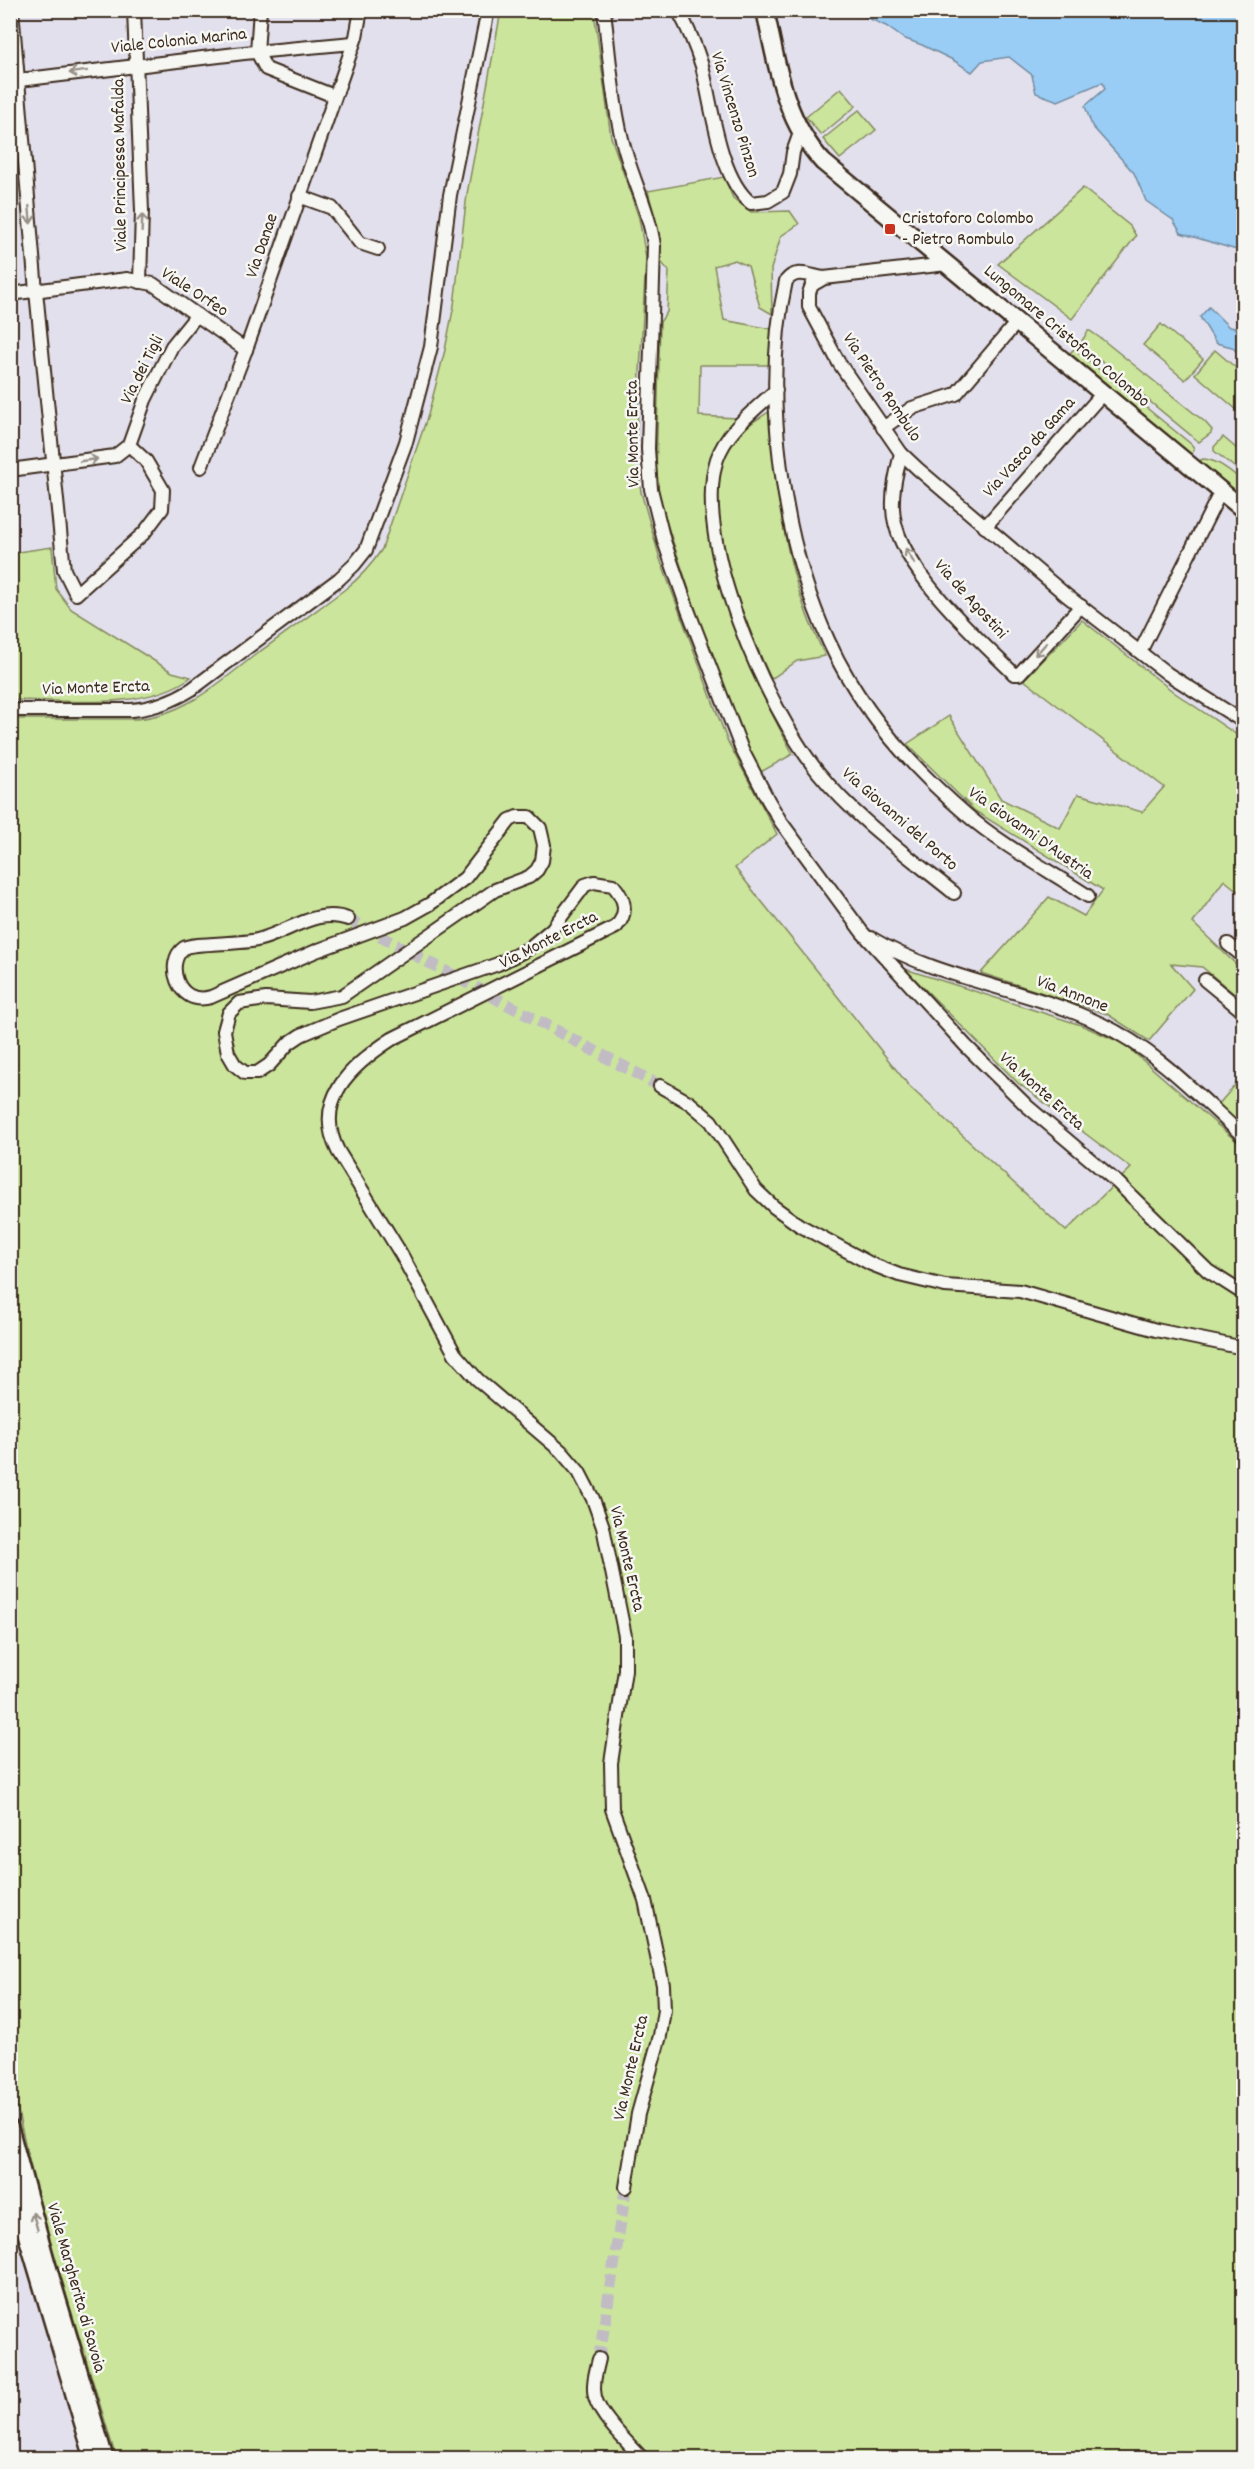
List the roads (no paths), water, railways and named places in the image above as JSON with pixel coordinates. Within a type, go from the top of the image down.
[{"type":"main road","name":"Lungomare Cristoforo Colombo","points":[[765,10],[786,98],[801,133],[814,153],[1244,510]]},
{"type":"street","points":[[10,470],[52,465],[115,456],[129,445],[146,461],[163,490],[162,510],[144,533],[76,594],[64,570],[52,465],[15,80],[12,10]]},
{"type":"street","name":"Viale Principessa Mafalda","points":[[134,10],[142,211],[140,282]]},
{"type":"street","points":[[260,10],[257,52],[266,69],[334,96]]},
{"type":"street","name":"Via Danae","points":[[201,467],[246,350],[354,40],[361,10]]},
{"type":"street","name":"Via Monte Ercta","points":[[10,710],[132,710],[174,699],[192,689],[339,579],[366,550],[406,442],[429,356],[435,328],[448,204],[488,10]]},
{"type":"street","name":"Via Monte Ercta","points":[[604,10],[622,141],[650,220],[654,246],[648,449],[651,489],[664,541],[728,715],[756,779],[781,822],[862,932],[1002,1084],[1112,1177],[1208,1271],[1244,1294]]},
{"type":"street","name":"Via Vincenzo Pinzon","points":[[678,10],[701,65],[722,148],[734,183],[741,195],[751,203],[768,201],[783,192],[790,174],[793,152],[801,133]]},
{"type":"street","name":"Viale Colonia Marina","points":[[15,80],[354,40]]},
{"type":"street","points":[[299,196],[332,208],[360,243],[378,249]]},
{"type":"street","points":[[824,278],[946,264]]},
{"type":"street","name":"Via Giovanni D'Austria","points":[[824,278],[799,273],[790,275],[786,281],[778,346],[776,390],[779,451],[798,555],[813,606],[830,644],[863,701],[911,762],[969,818],[1088,896]]},
{"type":"street","name":"Via Pietro Rombulo","points":[[824,278],[812,285],[809,293],[809,307],[839,363],[901,453],[985,527],[1081,606],[1190,690],[1244,722]]},
{"type":"street","name":"Viale Orfeo","points":[[10,294],[127,279],[153,284],[246,350]]},
{"type":"street","name":"Via dei Tigli","points":[[129,445],[145,400],[172,346],[197,315]]},
{"type":"street","points":[[883,428],[912,408],[956,394],[1017,322]]},
{"type":"street","name":"Via Giovanni del Porto","points":[[776,390],[729,435],[718,458],[712,484],[714,525],[734,607],[776,707],[795,740],[818,772],[843,800],[872,826],[954,893]]},
{"type":"street","name":"Via Vasco da Gama","points":[[985,527],[1103,393]]},
{"type":"street","name":"Via de Agostini","points":[[901,453],[892,510],[902,543],[940,599],[1014,674],[1019,674],[1081,606]]},
{"type":"street","points":[[1140,652],[1221,491]]},
{"type":"street","name":"Via Monte Ercta","points":[[348,919],[331,915],[320,916],[261,939],[228,944],[190,945],[179,952],[176,958],[178,983],[189,997],[196,1000],[211,997],[316,951],[405,918],[449,891],[465,878],[510,820],[517,817],[529,817],[540,828],[544,845],[542,861],[529,877],[495,890],[342,996],[310,1002],[255,999],[239,1003],[234,1007],[226,1020],[225,1042],[231,1060],[241,1070],[251,1074],[257,1073],[269,1065],[289,1043],[339,1019],[498,964],[528,949],[552,929],[585,885],[594,882],[613,885],[624,901],[622,920],[616,927],[392,1039],[368,1055],[353,1068],[339,1088],[332,1101],[328,1121],[332,1140],[401,1254],[455,1354],[477,1379],[561,1450],[579,1472],[593,1499],[603,1527],[625,1636],[625,1670],[611,1763],[612,1809],[645,1900],[663,1985],[664,2010],[660,2036],[639,2107],[626,2187]]},
{"type":"street","name":"Via Annone","points":[[862,932],[895,952],[918,962],[1031,998],[1099,1023],[1124,1036],[1161,1062],[1244,1137]]},
{"type":"street","points":[[1228,944],[1244,957]]},
{"type":"street","points":[[1204,980],[1244,1012]]},
{"type":"street","points":[[660,1086],[690,1103],[711,1121],[756,1190],[774,1207],[799,1225],[871,1264],[899,1275],[945,1286],[1020,1291],[1156,1330],[1244,1348]]},
{"type":"street","name":"Viale Margherita di Savoia","points":[[10,2128],[46,2260],[105,2458]]},
{"type":"street","name":"Viale Margherita di Savoia","points":[[10,2180],[93,2458]]},
{"type":"street","points":[[600,2359],[594,2379],[597,2403],[642,2458]]},
{"type":"water","points":[[860,11],[1243,11],[1243,252],[1181,233],[1173,220],[1146,201],[1134,173],[1092,126],[1085,106],[1105,89],[1103,82],[1058,101],[1036,93],[1032,75],[1009,57],[982,61],[972,72],[953,60],[903,38],[886,26],[861,15]]},
{"type":"water","points":[[1209,307],[1229,327],[1243,329],[1243,358],[1232,347],[1216,343],[1200,317]]},
{"type":"tunnel","points":[[348,919],[660,1086]]},
{"type":"tunnel","points":[[599,2359],[626,2187]]},
{"type":"place","name":"Cristoforo Colombo - Pietro Rombulo","points":[[890,229]]}]
